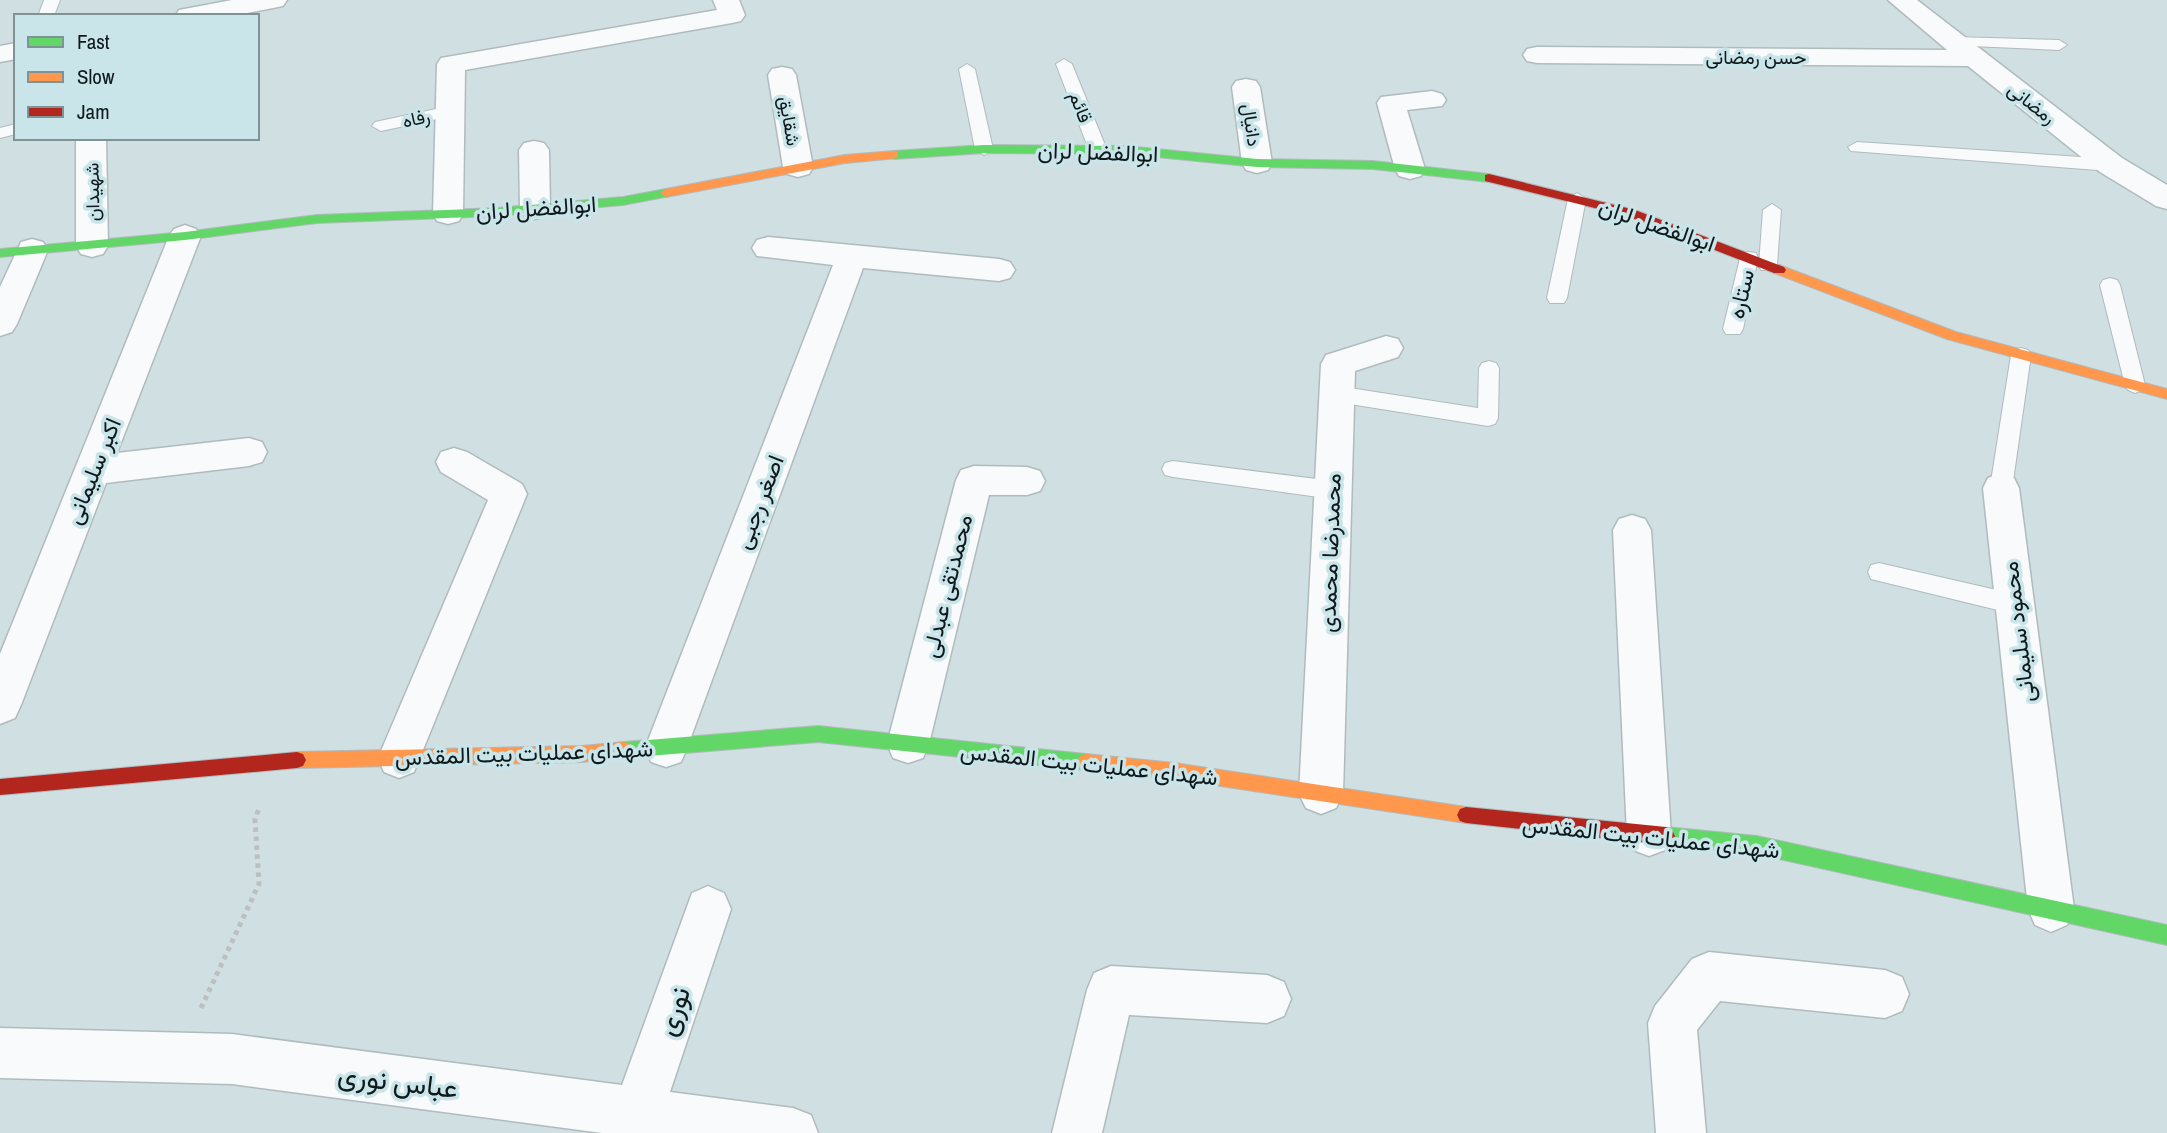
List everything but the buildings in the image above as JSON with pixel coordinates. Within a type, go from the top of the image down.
[{"type":"street","points":[[199,14],[274,0]]},
{"type":"street","points":[[448,214],[451,64],[536,47],[733,15],[726,0]]},
{"type":"street","name":"رمضانی","points":[[1901,0],[2111,164],[2167,199]]},
{"type":"street","name":"حسن رمضانی","points":[[1537,55],[1965,50]]},
{"type":"street","name":"شقایق","points":[[782,75],[798,167]]},
{"type":"street","name":"دانیال","points":[[1246,87],[1257,163]]},
{"type":"street","points":[[1410,169],[1391,103],[1433,100]]},
{"type":"street","name":"شهیدان","points":[[91,140],[92,246]]},
{"type":"street","name":"ابوالفضل لران","points":[[0,253],[92,246],[317,219],[535,209],[623,201],[845,159],[984,149],[1126,150],[1257,163],[1373,166],[1494,178],[1630,213],[1952,336],[2167,394]]},
{"type":"street","points":[[534,150],[535,209]]},
{"type":"street","name":"اکبر سلیمانی","points":[[0,705],[185,236]]},
{"type":"street","points":[[768,248],[999,270]]},
{"type":"street","points":[[0,324],[32,250]]},
{"type":"street","name":"اصغر رجبی","points":[[666,748],[852,256]]},
{"type":"street","name":"محمدرضا محمدی","points":[[1321,794],[1338,364],[1386,348]]},
{"type":"street","points":[[93,470],[249,453]]},
{"type":"street","points":[[399,758],[509,494],[454,462]]},
{"type":"street","name":"محمدتقی عبدلی","points":[[908,744],[974,480],[1027,481]]},
{"type":"street","name":"محمود سلیمانی","points":[[2001,488],[2051,909]]},
{"type":"street","points":[[1632,530],[1649,835]]},
{"type":"street","name":"شهدای عملیات بیت المقدس","points":[[0,787],[278,760],[582,754],[818,734],[1174,771],[1486,818],[1757,845],[2167,935]]},
{"type":"street","name":"نوری","points":[[638,1112],[708,909]]},
{"type":"street","points":[[1681,1133],[1672,1023],[1709,976],[1885,994]]},
{"type":"street","points":[[1077,1133],[1111,990],[1267,999]]},
{"type":"street","name":"عباس نوری","points":[[0,1053],[232,1059],[793,1133]]},
{"type":"lane","points":[[1965,50],[2059,45]]},
{"type":"lane","name":"قائم","points":[[1064,64],[1098,150]]},
{"type":"lane","points":[[967,69],[984,149]]},
{"type":"lane","name":"رفاه","points":[[381,126],[450,111]]},
{"type":"lane","points":[[1857,147],[2111,164]]},
{"type":"lane","points":[[1558,298],[1577,199]]},
{"type":"lane","points":[[1768,265],[1772,210]]},
{"type":"lane","name":"ستاره","points":[[1733,329],[1749,258]]},
{"type":"lane","points":[[2110,285],[2135,385]]},
{"type":"lane","name":"محمود سلیمانی","points":[[2001,488],[2021,355]]},
{"type":"lane","points":[[1336,394],[1488,418],[1489,368]]},
{"type":"lane","points":[[1173,469],[1333,490]]},
{"type":"lane","points":[[1879,572],[2014,604]]},
{"type":"path","points":[[178,1058],[259,884],[255,819],[278,760]]},
{"type":"traffic: fast","points":[[894,155],[984,149],[1126,150],[1257,163],[1373,165],[1489,178]]},
{"type":"traffic: fast","points":[[0,253],[185,236],[317,219],[498,212],[623,201],[666,193]]},
{"type":"traffic: fast","points":[[624,750],[818,734],[1086,762]]},
{"type":"traffic: fast","points":[[1666,836],[1757,845],[2167,935]]},
{"type":"traffic: slow","points":[[666,193],[845,159],[894,155]]},
{"type":"traffic: slow","points":[[1779,270],[1952,336],[2167,394]]},
{"type":"traffic: slow","points":[[297,760],[582,754],[624,750]]},
{"type":"traffic: slow","points":[[1086,762],[1174,771],[1466,815]]},
{"type":"traffic: jam","points":[[1489,178],[1631,213],[1779,270]]},
{"type":"traffic: jam","points":[[0,787],[297,760]]},
{"type":"traffic: jam","points":[[1466,815],[1666,836]]}]
